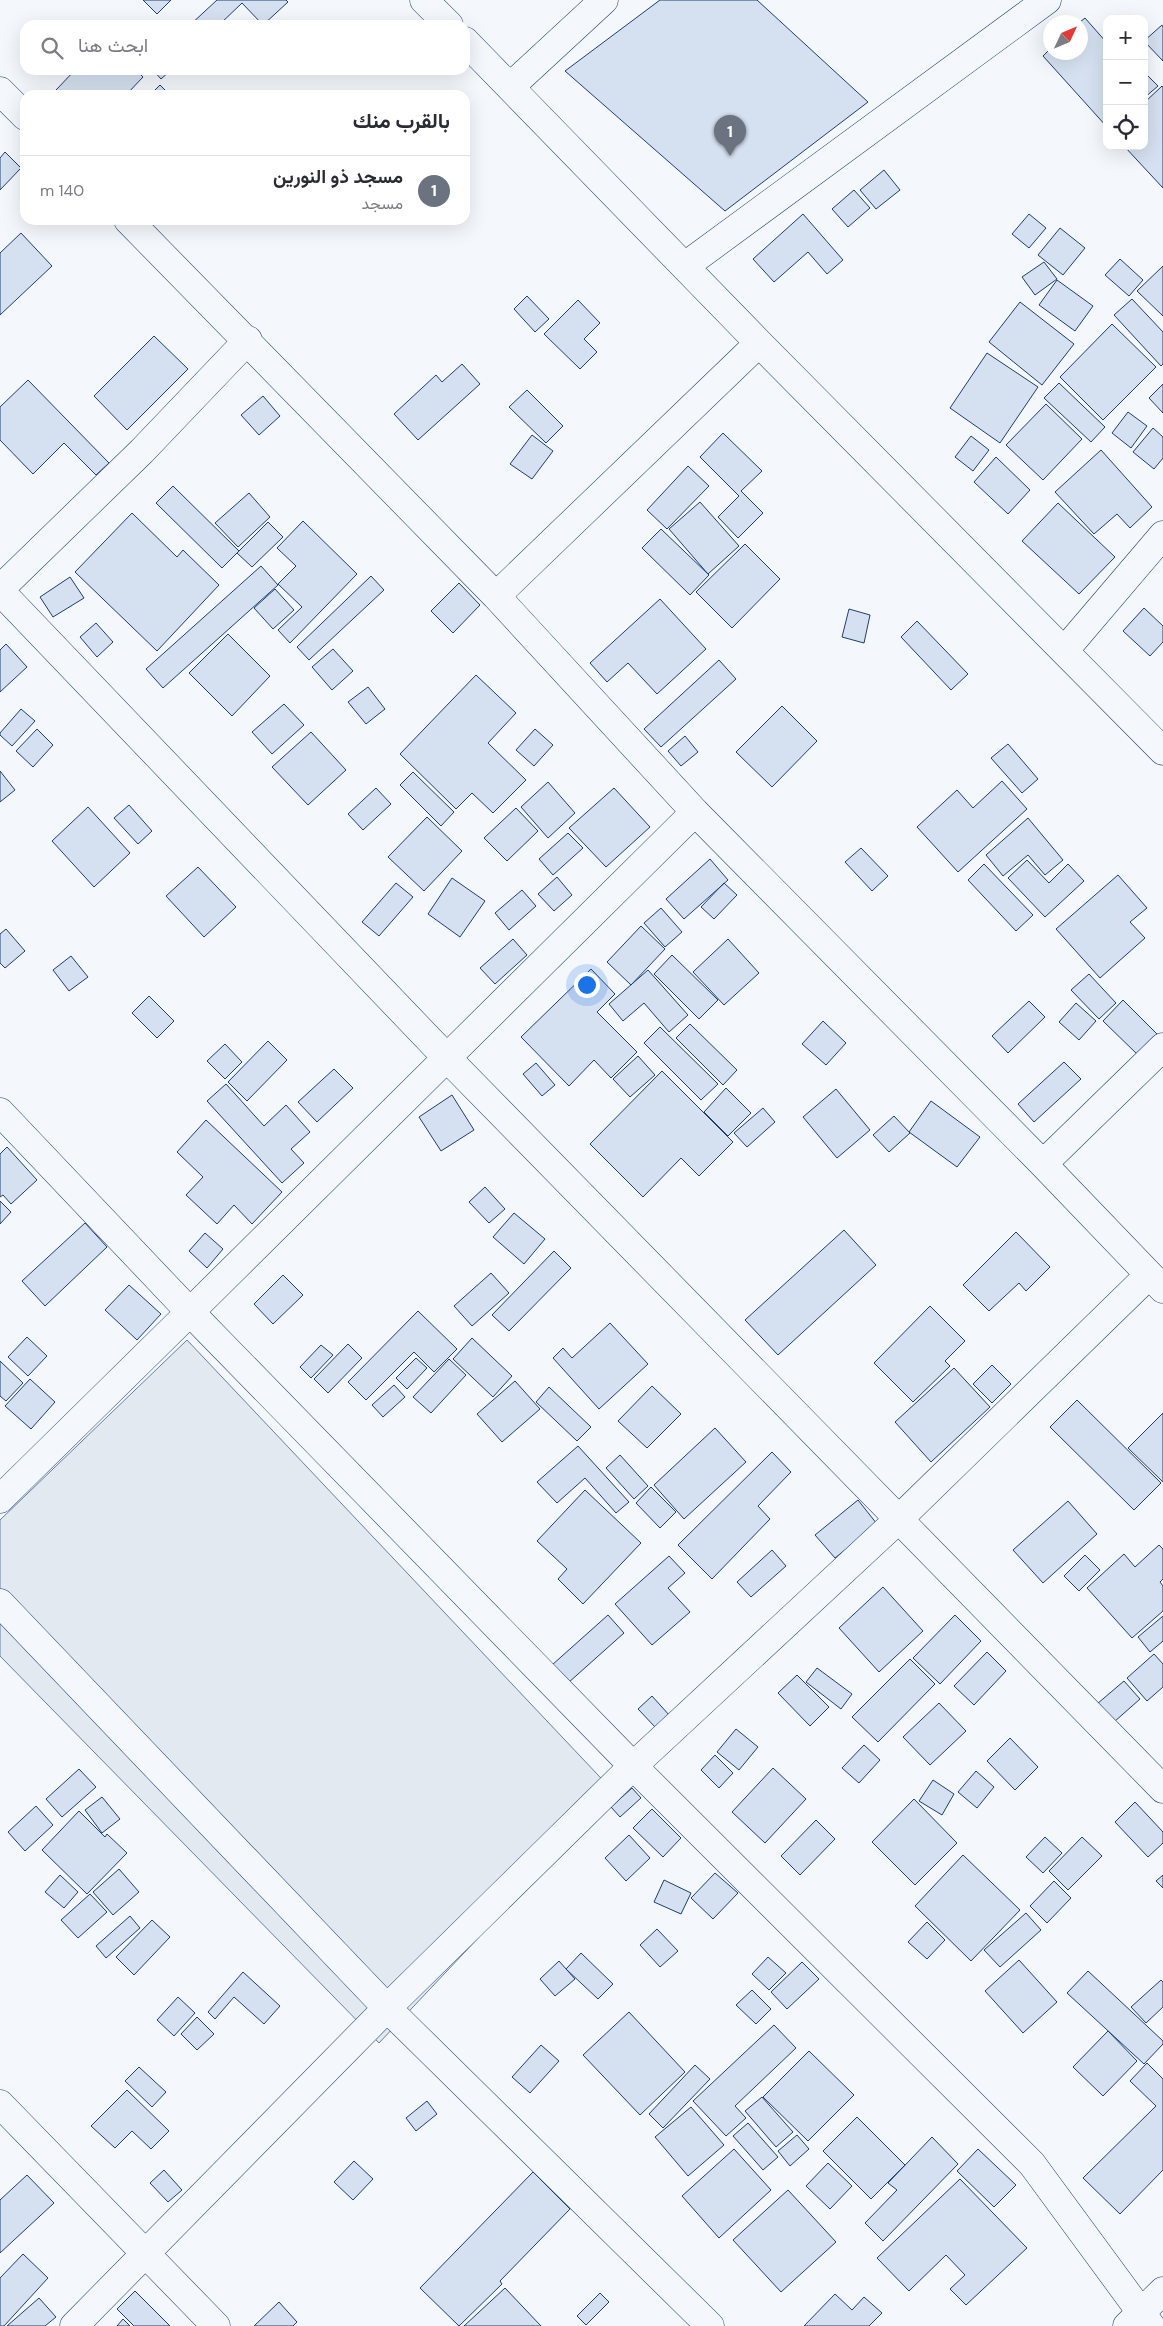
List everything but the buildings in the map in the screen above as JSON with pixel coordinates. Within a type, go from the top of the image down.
[{"type":"street","points":[[424,0],[444,20]]},
{"type":"street","points":[[511,86],[604,0]]},
{"type":"street","points":[[685,266],[1047,0]]},
{"type":"street","points":[[470,45],[759,343],[1163,751]]},
{"type":"street","points":[[0,91],[20,111]]},
{"type":"street","points":[[74,2326],[387,2008],[633,1766],[1156,1282],[1043,1164],[696,812],[496,596],[248,340],[133,225]]},
{"type":"street","points":[[248,340],[142,451],[0,590],[446,1057],[900,1518],[1163,1789]]},
{"type":"street","points":[[496,596],[759,343]]},
{"type":"street","points":[[1065,650],[1163,535]]},
{"type":"street","points":[[0,1499],[696,812]]},
{"type":"street","points":[[1043,1164],[1163,1047]]},
{"type":"street","points":[[0,1112],[190,1312],[633,1766],[1032,2164],[1139,2322],[1163,2291]]},
{"type":"street","points":[[0,1603],[387,2008],[710,2326]]},
{"type":"street","points":[[0,2104],[216,2326]]},
{"type":"shaded area","points":[[187,1340],[615,1793],[379,2043],[0,1656],[0,1520]]},
{"type":"place","name":"مسجد ذو النورين","points":[[730,156]]}]
